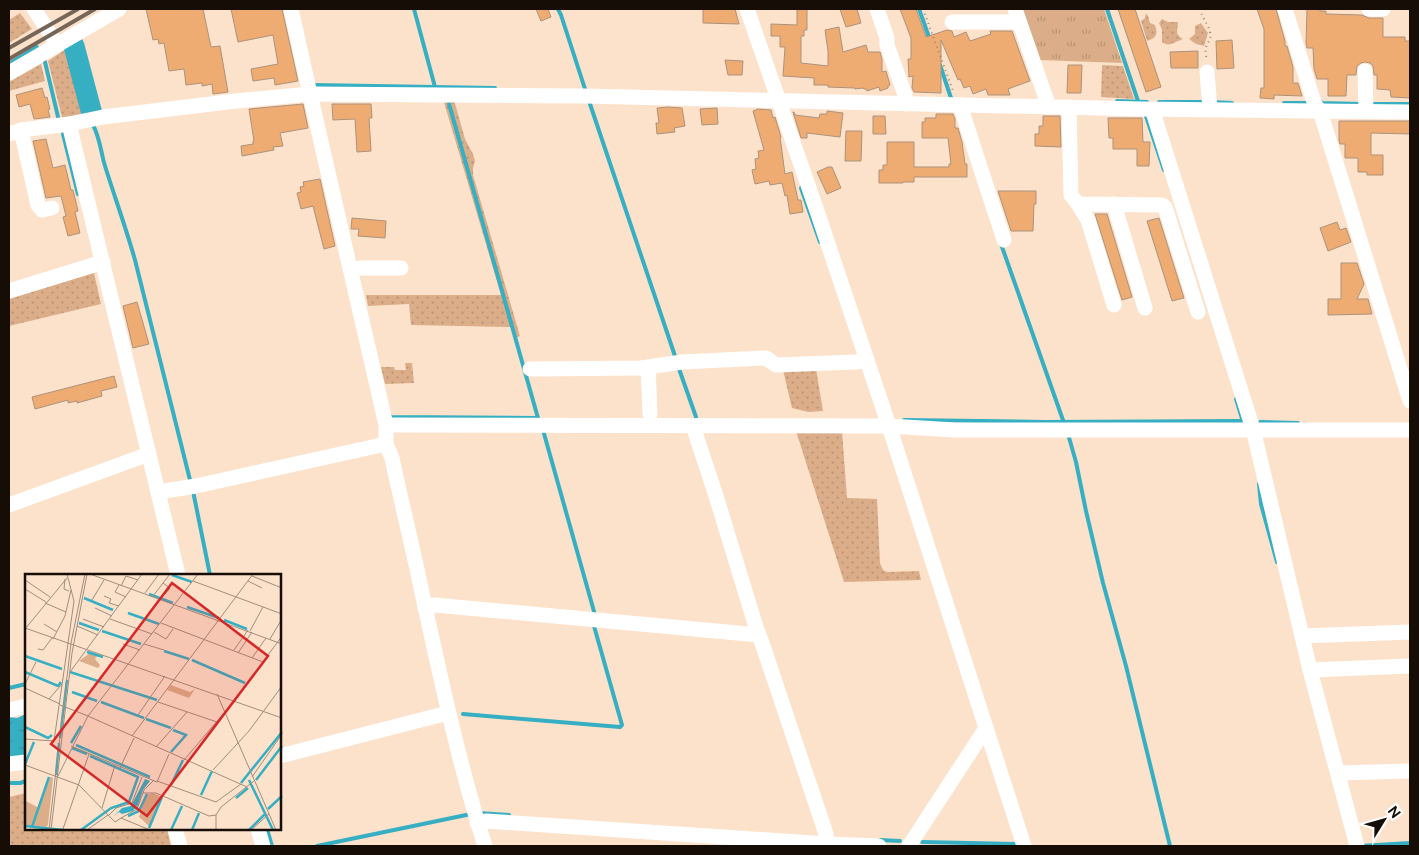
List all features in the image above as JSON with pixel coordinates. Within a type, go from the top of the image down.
[{"type":"street","points":[[34,9],[57,44]]},
{"type":"street","points":[[9,72],[119,9]]},
{"type":"street","points":[[291,9],[310,94],[355,269],[386,425],[388,447],[430,607],[449,717],[485,846]]},
{"type":"street","points":[[748,9],[818,214],[862,361],[889,426],[1024,846]]},
{"type":"street","points":[[877,9],[905,100]]},
{"type":"street","points":[[1285,9],[1410,401]]},
{"type":"street","points":[[1369,9],[1383,9]]},
{"type":"street","points":[[952,22],[1017,15],[1047,102]]},
{"type":"street","points":[[1365,71],[1366,106]]},
{"type":"street","points":[[1207,72],[1210,105]]},
{"type":"street","points":[[52,208],[42,210],[38,206],[15,132],[103,117],[310,94],[587,96],[779,102],[905,100],[956,103],[1047,102],[1069,107],[1146,109],[1210,105],[1316,105],[1366,106],[1410,112]]},
{"type":"street","points":[[956,103],[1004,240]]},
{"type":"street","points":[[1069,107],[1071,195],[1088,220],[1114,305]]},
{"type":"street","points":[[1146,109],[1253,429],[1310,670],[1357,844]]},
{"type":"street","points":[[69,124],[99,264],[145,455],[158,492],[178,574]]},
{"type":"street","points":[[1078,204],[1162,205],[1165,207],[1198,312]]},
{"type":"street","points":[[1114,204],[1146,308]]},
{"type":"street","points":[[9,291],[99,264]]},
{"type":"street","points":[[355,269],[401,268]]},
{"type":"street","points":[[530,369],[632,368],[678,362],[766,358],[776,365],[862,361]]},
{"type":"street","points":[[648,367],[650,414]]},
{"type":"street","points":[[386,425],[889,426],[955,430],[1410,430]]},
{"type":"street","points":[[693,426],[759,635],[827,840]]},
{"type":"street","points":[[158,492],[388,447]]},
{"type":"street","points":[[9,505],[145,455]]},
{"type":"street","points":[[430,607],[759,635]]},
{"type":"street","points":[[1302,636],[1410,632]]},
{"type":"street","points":[[1310,670],[1410,666]]},
{"type":"street","points":[[9,710],[25,706]]},
{"type":"street","points":[[281,756],[449,717]]},
{"type":"street","points":[[909,846],[986,728]]},
{"type":"street","points":[[9,764],[25,762]]},
{"type":"street","points":[[1338,773],[1410,771]]},
{"type":"street","points":[[478,819],[827,840],[879,846]]},
{"type":"street","points":[[175,830],[180,846]]},
{"type":"street","points":[[258,830],[263,846]]},
{"type":"path","points":[[923,9],[956,103]]},
{"type":"path","points":[[1200,9],[1202,18],[1211,35],[1206,49],[1207,72]]},
{"type":"green space","points":[[1022,9],[1104,9],[1122,63],[1039,60]]},
{"type":"green space","points":[[20,13],[32,29],[9,43],[9,20]]},
{"type":"green space","points":[[1146,13],[1150,23],[1155,25],[1156,31],[1155,37],[1147,41],[1141,21],[1145,18]]},
{"type":"green space","points":[[1162,19],[1168,22],[1178,22],[1177,34],[1183,39],[1170,44],[1162,42],[1162,30],[1159,23]]},
{"type":"green space","points":[[1201,23],[1208,33],[1204,46],[1196,44],[1189,39],[1195,34],[1195,26]]},
{"type":"green space","points":[[69,47],[87,115],[63,121],[48,61]]},
{"type":"green space","points":[[41,64],[45,81],[9,91],[9,82]]},
{"type":"green space","points":[[1102,65],[1123,66],[1134,99],[1101,97]]},
{"type":"green space","points":[[443,99],[454,100],[465,139],[473,154],[475,161],[473,175],[520,336],[515,338],[512,327],[411,325],[409,304],[368,306],[366,295],[501,295]]},
{"type":"green space","points":[[94,273],[101,304],[9,326],[9,299]]},
{"type":"green space","points":[[405,363],[412,363],[414,383],[385,384],[381,367],[394,367],[395,370],[406,370]]},
{"type":"green space","points":[[816,369],[823,411],[808,412],[792,408],[783,370]]},
{"type":"green space","points":[[796,431],[842,431],[847,498],[877,499],[880,563],[883,570],[887,572],[919,571],[921,580],[844,582]]},
{"type":"green space","points":[[25,793],[25,830],[167,830],[171,846],[9,846],[9,797]]},
{"type":"water","points":[[25,714],[25,755],[9,757],[9,717],[17,718]]},
{"type":"building","points":[[146,9],[203,9],[211,47],[220,46],[228,92],[213,94],[212,84],[202,86],[202,83],[186,85],[184,69],[169,71],[164,43],[159,44],[158,39],[153,40]]},
{"type":"building","points":[[231,9],[282,9],[298,81],[275,85],[274,78],[253,81],[251,69],[278,64],[273,35],[238,42]]},
{"type":"building","points":[[536,9],[548,9],[551,17],[541,21]]},
{"type":"building","points":[[703,9],[735,9],[739,24],[703,23]]},
{"type":"building","points":[[797,9],[807,9],[807,30],[804,30],[804,36],[801,36],[801,63],[828,66],[825,30],[839,27],[843,52],[866,45],[868,52],[880,52],[882,72],[886,71],[890,85],[888,88],[880,91],[879,87],[867,91],[863,88],[828,87],[828,85],[814,85],[814,78],[783,76],[785,47],[780,47],[780,36],[771,36],[771,24],[797,25]]},
{"type":"building","points":[[840,9],[857,9],[861,23],[846,27]]},
{"type":"building","points":[[900,9],[916,9],[926,37],[947,30],[952,31],[954,37],[966,32],[970,41],[991,34],[990,31],[1012,31],[1030,81],[1008,89],[1010,95],[988,95],[986,89],[973,94],[970,86],[964,88],[960,79],[958,80],[941,40],[941,93],[914,92],[912,88],[913,76],[909,77],[908,59],[911,59],[911,38]]},
{"type":"building","points":[[1118,9],[1135,9],[1161,87],[1146,92]]},
{"type":"building","points":[[1257,9],[1276,9],[1285,46],[1287,46],[1293,67],[1293,83],[1298,83],[1302,96],[1274,95],[1274,99],[1260,98],[1261,88],[1264,88],[1264,29]]},
{"type":"building","points":[[1307,9],[1320,9],[1320,11],[1326,11],[1326,14],[1362,15],[1369,18],[1383,18],[1383,37],[1405,37],[1405,41],[1410,41],[1410,98],[1391,97],[1390,90],[1377,89],[1377,75],[1374,75],[1373,66],[1365,62],[1357,66],[1356,75],[1347,75],[1346,96],[1328,96],[1328,79],[1317,79],[1314,69],[1313,48],[1307,48]]},
{"type":"building","points":[[1232,40],[1234,68],[1217,69],[1216,41]]},
{"type":"building","points":[[1198,51],[1198,68],[1171,68],[1170,52]]},
{"type":"building","points":[[725,60],[743,61],[742,75],[728,75]]},
{"type":"building","points":[[1068,65],[1082,65],[1081,93],[1067,93]]},
{"type":"building","points":[[42,88],[45,98],[47,97],[50,117],[34,119],[30,104],[19,107],[16,95]]},
{"type":"building","points":[[303,104],[308,128],[280,133],[283,146],[273,147],[274,150],[242,156],[241,146],[253,144],[254,141],[249,109]]},
{"type":"building","points":[[332,104],[371,104],[372,118],[369,118],[371,151],[357,152],[355,119],[333,120]]},
{"type":"building","points":[[657,108],[682,108],[685,126],[674,128],[675,132],[657,134],[656,123],[659,123]]},
{"type":"building","points":[[717,108],[718,124],[702,125],[700,109]]},
{"type":"building","points":[[758,109],[771,110],[773,118],[775,117],[781,137],[785,174],[792,172],[798,200],[801,200],[803,212],[790,214],[787,195],[785,196],[782,183],[770,185],[769,181],[755,184],[752,170],[756,169],[755,159],[759,158],[758,151],[764,150],[753,111]]},
{"type":"building","points":[[827,111],[843,113],[840,137],[807,133],[807,138],[801,138],[793,112],[795,115],[819,118],[820,114],[827,114]]},
{"type":"building","points":[[936,114],[953,114],[955,128],[958,128],[962,142],[965,164],[967,164],[967,177],[914,177],[914,182],[879,183],[879,170],[883,170],[883,165],[887,165],[887,142],[914,142],[914,167],[949,167],[949,164],[951,164],[948,138],[922,138],[922,122],[925,122],[925,118],[936,118]]},
{"type":"building","points":[[873,116],[885,116],[886,134],[873,134]]},
{"type":"building","points":[[1043,116],[1060,116],[1061,147],[1035,146],[1035,134],[1039,134],[1039,126],[1043,126]]},
{"type":"building","points":[[1108,118],[1142,118],[1143,142],[1150,142],[1149,166],[1137,166],[1137,149],[1113,149],[1113,138],[1109,138]]},
{"type":"building","points":[[1339,121],[1410,121],[1410,134],[1371,133],[1371,155],[1383,155],[1383,175],[1367,175],[1367,172],[1358,172],[1358,158],[1345,158],[1345,144],[1340,144],[1339,140]]},
{"type":"building","points":[[846,131],[862,131],[861,161],[845,161]]},
{"type":"building","points":[[46,139],[53,168],[65,165],[78,211],[75,212],[80,233],[68,236],[63,217],[66,216],[61,196],[46,198],[33,141]]},
{"type":"building","points":[[832,167],[841,188],[827,194],[817,172]]},
{"type":"building","points":[[320,179],[335,246],[324,249],[313,206],[301,209],[297,193],[301,192],[300,187],[304,186],[303,182]]},
{"type":"building","points":[[998,191],[1036,191],[1033,231],[1011,231]]},
{"type":"building","points":[[1095,214],[1107,214],[1132,297],[1122,300]]},
{"type":"building","points":[[352,218],[386,221],[385,238],[358,236],[359,229],[351,229]]},
{"type":"building","points":[[1159,218],[1184,298],[1172,301],[1147,221]]},
{"type":"building","points":[[1337,222],[1340,230],[1346,228],[1351,242],[1328,251],[1320,228]]},
{"type":"building","points":[[1341,263],[1357,263],[1364,284],[1357,299],[1368,299],[1372,314],[1328,315],[1328,299],[1341,299]]},
{"type":"building","points":[[137,302],[149,344],[133,348],[123,306]]},
{"type":"building","points":[[114,376],[117,387],[101,391],[102,396],[77,403],[77,401],[68,403],[68,400],[35,409],[32,397]]},
{"type":"waterway","points":[[414,9],[435,87]]},
{"type":"waterway","points":[[558,9],[586,92]]},
{"type":"waterway","points":[[919,9],[930,40]]},
{"type":"waterway","points":[[1107,9],[1138,101]]},
{"type":"waterway","points":[[74,46],[92,114]]},
{"type":"waterway","points":[[9,64],[37,47]]},
{"type":"waterway","points":[[45,62],[59,121]]},
{"type":"waterway","points":[[940,65],[953,100]]},
{"type":"waterway","points":[[313,85],[495,88]]},
{"type":"waterway","points":[[589,101],[676,359]]},
{"type":"waterway","points":[[1117,101],[1147,102]]},
{"type":"waterway","points":[[1320,101],[1322,103],[1362,104]]},
{"type":"waterway","points":[[1159,102],[1205,102]]},
{"type":"waterway","points":[[1212,102],[1232,103]]},
{"type":"waterway","points":[[1284,103],[1310,103]]},
{"type":"waterway","points":[[449,104],[538,418]]},
{"type":"waterway","points":[[1369,104],[1410,104]]},
{"type":"waterway","points":[[1145,113],[1164,170]]},
{"type":"waterway","points":[[93,125],[135,260],[191,484]]},
{"type":"waterway","points":[[63,134],[78,194]]},
{"type":"waterway","points":[[801,188],[820,242]]},
{"type":"waterway","points":[[1001,244],[1064,423]]},
{"type":"waterway","points":[[678,366],[696,417]]},
{"type":"waterway","points":[[1236,399],[1243,422]]},
{"type":"waterway","points":[[390,416],[537,418]]},
{"type":"waterway","points":[[904,420],[1045,422],[1242,421]]},
{"type":"waterway","points":[[1260,422],[1298,423]]},
{"type":"waterway","points":[[543,430],[595,615]]},
{"type":"waterway","points":[[1068,434],[1103,583],[1126,666],[1170,846]]},
{"type":"waterway","points":[[1259,484],[1261,504],[1277,562]]},
{"type":"waterway","points":[[193,491],[210,574]]},
{"type":"waterway","points":[[463,714],[620,727],[622,725],[594,626]]},
{"type":"waterway","points":[[9,688],[25,684]]},
{"type":"waterway","points":[[9,783],[25,781]]},
{"type":"waterway","points":[[478,813],[509,815]]},
{"type":"waterway","points":[[317,846],[471,814]]},
{"type":"waterway","points":[[267,830],[272,846]]},
{"type":"waterway","points":[[880,840],[900,841]]},
{"type":"waterway","points":[[922,842],[1017,844],[1020,846]]},
{"type":"waterway","points":[[1360,846],[1410,843]]},
{"type":"railway","points":[[9,48],[78,9]]},
{"type":"railway","points":[[9,59],[95,9]]}]
